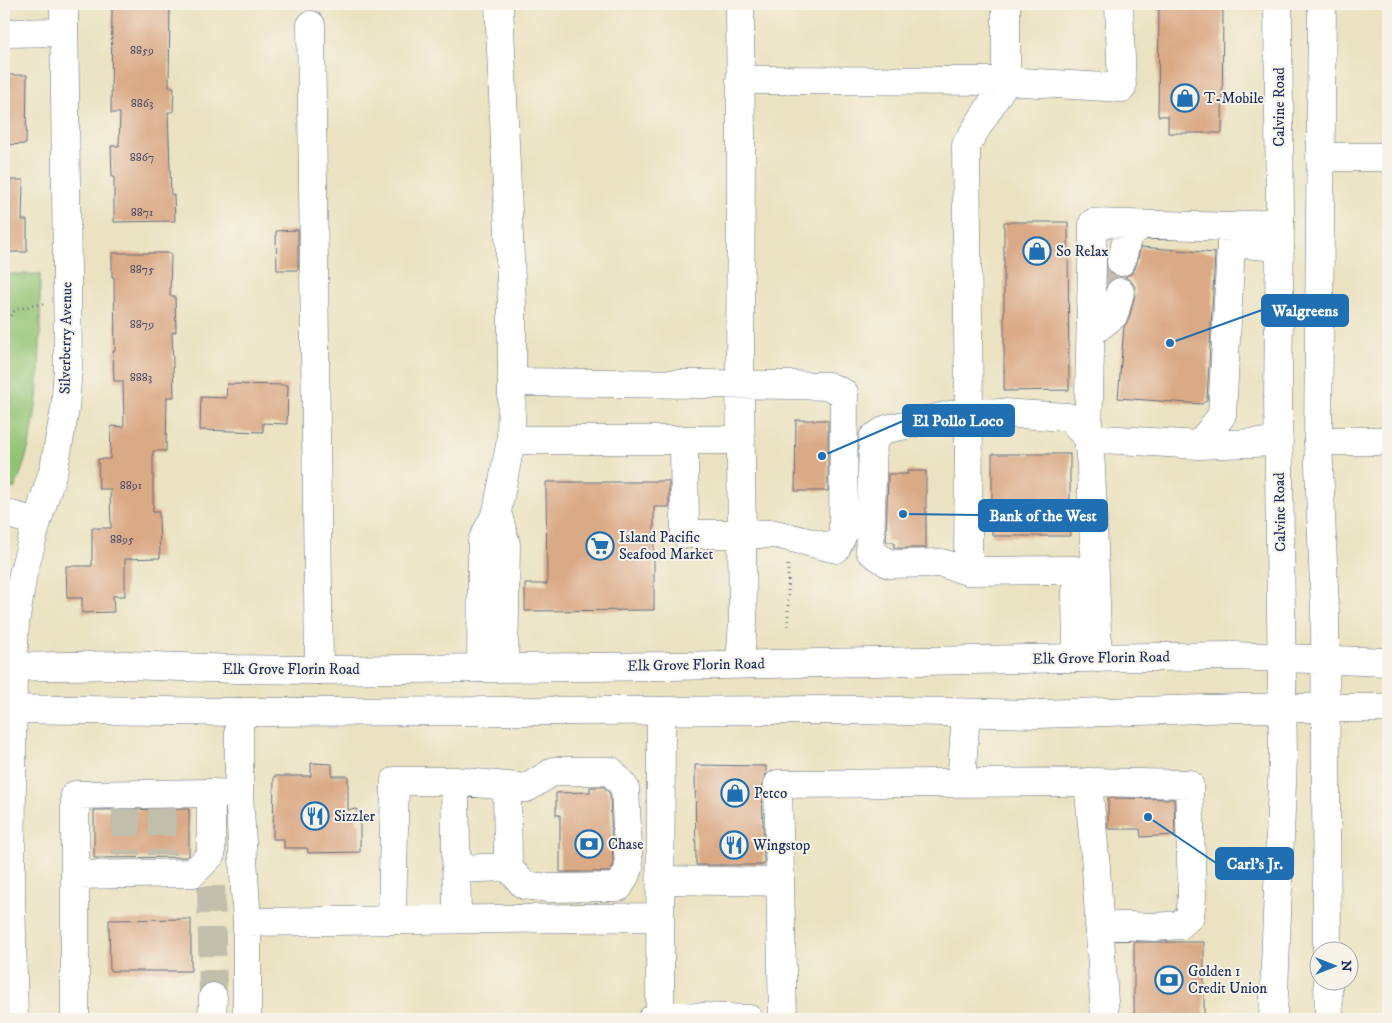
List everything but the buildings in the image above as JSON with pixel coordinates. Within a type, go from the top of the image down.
[{"type":"main road","name":"Silverberry Avenue","points":[[14,1019],[8,895],[8,667],[23,574],[54,468],[65,409],[68,367],[64,4]]},
{"type":"main road","points":[[492,668],[506,544],[497,512],[511,440],[512,382],[512,304],[499,4]]},
{"type":"main road","points":[[740,4],[740,383],[743,534],[743,621],[740,664]]},
{"type":"main road","points":[[968,571],[966,145],[1006,81],[1006,4]]},
{"type":"main road","points":[[740,80],[1006,81],[1122,88],[1119,4]]},
{"type":"main road","name":"Calvine Road","points":[[1276,1016],[1283,757],[1279,442],[1278,4]]},
{"type":"main road","points":[[1305,4],[1322,50]]},
{"type":"main road","points":[[1322,4],[1318,441],[1325,612],[1327,940]]},
{"type":"main road","points":[[311,25],[319,670]]},
{"type":"main road","points":[[4,33],[64,32]]},
{"type":"main road","points":[[1320,157],[1388,156]]},
{"type":"main road","points":[[1087,658],[1091,466],[1088,438],[1093,223],[1134,224],[1232,235],[1280,234]]},
{"type":"main road","points":[[1116,262],[1134,224]]},
{"type":"main road","points":[[1199,445],[1222,415],[1232,235]]},
{"type":"main road","points":[[1091,326],[1115,291]]},
{"type":"main road","points":[[512,382],[740,383],[828,386],[844,393],[843,534],[836,549],[776,534],[685,534],[684,440]]},
{"type":"main road","points":[[1075,570],[968,571],[941,563],[889,564],[870,551],[873,438],[887,429],[968,411],[1068,417],[1088,438],[1199,445],[1279,442]]},
{"type":"main road","points":[[1087,658],[1075,570],[1077,456],[1088,438]]},
{"type":"main road","points":[[511,440],[741,440]]},
{"type":"main road","points":[[1318,441],[1388,441]]},
{"type":"main road","points":[[4,513],[37,522]]},
{"type":"main road","name":"Elk Grove Florin Road","points":[[8,667],[126,665],[319,670],[1087,658],[1282,657],[1388,662]]},
{"type":"main road","points":[[8,709],[239,712],[854,710],[1038,714],[1326,707],[1388,708]]},
{"type":"main road","points":[[661,711],[661,880],[656,1017],[749,1019]]},
{"type":"main road","points":[[239,712],[239,794],[246,922],[247,1019]]},
{"type":"main road","points":[[961,783],[966,713]]},
{"type":"main road","points":[[392,920],[394,781],[455,781],[507,786],[527,788],[554,771],[611,771],[625,788],[629,869],[620,887],[548,888],[524,885],[508,867],[507,786]]},
{"type":"main road","points":[[455,781],[457,920]]},
{"type":"main road","points":[[1088,782],[1096,867],[1105,1019]]},
{"type":"main road","points":[[783,1019],[778,784],[1088,782],[1190,784],[1192,897],[1190,916],[1180,925],[1156,927],[1099,925]]},
{"type":"main road","points":[[75,1019],[75,795],[126,801],[162,801],[211,793],[239,794]]},
{"type":"main road","points":[[211,793],[211,886]]},
{"type":"main road","points":[[75,875],[125,865],[162,864],[193,873],[211,855]]},
{"type":"main road","points":[[456,869],[508,867]]},
{"type":"main road","points":[[661,880],[780,882]]},
{"type":"main road","points":[[246,922],[660,917]]},
{"type":"main road","points":[[1328,990],[1329,1019]]},
{"type":"path","points":[[4,323],[15,310],[33,305],[67,302]]},
{"type":"path","points":[[788,556],[788,626]]},
{"type":"green space","points":[[4,274],[40,274],[40,355],[36,409],[31,436],[15,488],[4,489]]},
{"type":"tunnel","points":[[1110,291],[1111,262]]},
{"type":"tunnel","points":[[126,808],[126,855]]},
{"type":"tunnel","points":[[162,808],[162,855]]},
{"type":"tunnel","points":[[211,886],[213,997]]},
{"type":"place","name":"T-Mobile","points":[[1185,98]]},
{"type":"place","name":"So Relax","points":[[1037,251]]},
{"type":"place","name":"Walgreens","points":[[1170,343]]},
{"type":"place","name":"El Pollo Loco","points":[[822,456]]},
{"type":"place","name":"Bank of the West","points":[[903,514]]},
{"type":"place","name":"Island Pacific Seafood Market","points":[[600,546]]},
{"type":"place","name":"Petco","points":[[735,793]]},
{"type":"place","name":"Sizzler","points":[[315,816]]},
{"type":"place","name":"Carl's Jr.","points":[[1148,817]]},
{"type":"place","name":"Chase","points":[[589,844]]},
{"type":"place","name":"Wingstop","points":[[734,845]]},
{"type":"place","name":"Golden 1 Credit Union","points":[[1169,980]]}]
